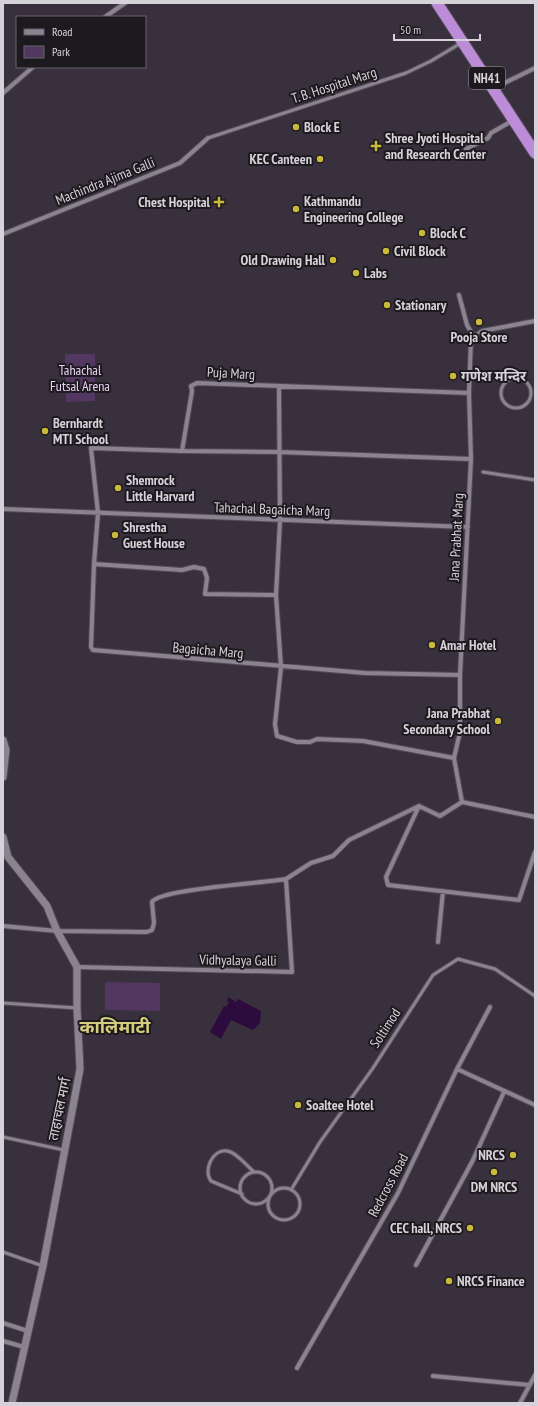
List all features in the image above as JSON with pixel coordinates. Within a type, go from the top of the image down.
[{"type":"highway","name":"NH41","points":[[437,3],[535,153]]},
{"type":"street","points":[[106,16],[125,3]]},
{"type":"street","points":[[3,93],[32,68]]},
{"type":"street","points":[[493,88],[535,68]]},
{"type":"street","points":[[466,149],[488,138],[491,133],[514,120]]},
{"type":"street","name":"Machindra Ajima Galli","points":[[3,234],[180,162],[208,138]]},
{"type":"street","points":[[459,294],[467,325],[474,337],[482,331],[535,320]]},
{"type":"street","name":"Jana Prabhat Marg","points":[[462,802],[454,758],[460,732],[460,675],[471,459],[468,393],[471,339],[474,337]]},
{"type":"street","name":"Puja Marg","points":[[182,451],[192,391],[191,386],[196,382],[279,387],[468,393]]},
{"type":"street","points":[[279,387],[280,521],[276,595],[281,667],[275,724],[277,736],[297,742],[310,742],[317,739],[363,741],[454,758]]},
{"type":"street","points":[[98,513],[91,448],[279,452],[471,459]]},
{"type":"street","name":"Tahachal Bagaicha Marg","points":[[3,509],[280,521],[468,527]]},
{"type":"street","name":"Bagaicha Marg","points":[[98,513],[94,564],[91,647],[93,650],[365,673],[460,675]]},
{"type":"street","points":[[94,564],[182,570],[194,567],[204,569],[207,578],[206,594],[276,595]]},
{"type":"street","points":[[3,740],[6,750],[3,777]]},
{"type":"street","points":[[419,806],[440,816],[462,802],[535,817]]},
{"type":"street","points":[[3,926],[57,931],[147,932],[152,930],[154,923],[152,902],[154,898],[158,896],[196,889],[265,883],[286,879],[311,862],[333,856],[349,840],[419,806]]},
{"type":"street","points":[[419,806],[386,878],[388,885],[519,900],[535,852]]},
{"type":"street","name":"ताहाचल मार्ग","points":[[3,837],[5,856],[47,906],[57,931],[76,967],[76,1008],[80,1069],[43,1266],[12,1403]]},
{"type":"street","name":"Vidhyalaya Galli","points":[[76,967],[292,972],[286,879]]},
{"type":"street","points":[[438,942],[443,891]]},
{"type":"street","name":"Redcross Road","points":[[297,1368],[398,1193],[457,1069],[490,1007]]},
{"type":"street","points":[[457,1069],[535,1105]]},
{"type":"street","points":[[416,1265],[472,1162],[504,1092]]},
{"type":"street","points":[[3,1324],[28,1331]]},
{"type":"street","points":[[3,1341],[24,1347]]},
{"type":"street","points":[[520,1403],[535,1375]]},
{"type":"street","points":[[433,1376],[530,1385]]},
{"type":"lane","name":"T. B. Hospital Marg","points":[[208,138],[412,70],[431,61],[462,42]]},
{"type":"lane","points":[[512,378],[525,380],[533,388],[531,399],[528,404],[519,409],[509,407],[501,396],[504,383],[512,378]]},
{"type":"lane","points":[[483,472],[535,480]]},
{"type":"lane","name":"Soltimod","points":[[291,1190],[320,1142],[373,1068],[433,975],[458,958],[495,970],[535,996]]},
{"type":"lane","points":[[3,1002],[76,1008]]},
{"type":"lane","points":[[3,1137],[64,1150]]},
{"type":"lane","points":[[269,1196],[262,1203],[257,1204],[248,1201],[242,1194],[211,1181],[208,1173],[210,1160],[218,1153],[227,1151],[233,1154],[254,1172],[264,1174],[271,1182],[272,1192],[269,1196],[268,1206],[272,1214],[280,1220],[294,1216],[299,1207],[298,1197],[291,1190],[281,1188],[269,1196]]},
{"type":"lane","points":[[242,1194],[241,1189],[243,1180],[250,1173],[254,1172]]},
{"type":"lane","points":[[3,1252],[43,1266]]},
{"type":"green space","name":"Tahachal Futsal Arena","points":[[65,354],[95,354],[95,401],[66,402]]},
{"type":"green space","points":[[105,982],[160,983],[160,1011],[105,1010]]},
{"type":"shaded area","points":[[228,997],[236,1002],[238,999],[261,1011],[260,1023],[253,1030],[231,1020],[221,1039],[210,1032],[224,1006],[226,1007],[229,1002],[227,1001]]},
{"type":"place","name":"Block E","points":[[296,127]]},
{"type":"place","name":"Shree Jyoti Hospital and Research Center","points":[[376,146]]},
{"type":"place","name":"KEC Canteen","points":[[320,159]]},
{"type":"place","name":"Chest Hospital","points":[[219,202]]},
{"type":"place","name":"Kathmandu Engineering College","points":[[296,209]]},
{"type":"place","name":"Block C","points":[[422,233]]},
{"type":"place","name":"Civil Block","points":[[386,251]]},
{"type":"place","name":"Old Drawing Hall","points":[[333,260]]},
{"type":"place","name":"Labs","points":[[356,273]]},
{"type":"place","name":"Stationary","points":[[387,305]]},
{"type":"place","name":"Pooja Store","points":[[479,322]]},
{"type":"place","name":"गणेश मन्दिर","points":[[453,376]]},
{"type":"place","name":"Bernhardt MTI School","points":[[45,431]]},
{"type":"place","name":"Shemrock Little Harvard","points":[[118,488]]},
{"type":"place","name":"Shrestha Guest House","points":[[115,535]]},
{"type":"place","name":"Amar Hotel","points":[[432,645]]},
{"type":"place","name":"Jana Prabhat Secondary School","points":[[498,721]]},
{"type":"place","name":"Soaltee Hotel","points":[[298,1105]]},
{"type":"place","name":"NRCS","points":[[513,1155]]},
{"type":"place","name":"DM NRCS","points":[[494,1172]]},
{"type":"place","name":"CEC hall, NRCS","points":[[470,1228]]},
{"type":"place","name":"NRCS Finance","points":[[449,1281]]},
{"type":"district","name":"कालिमाटी","points":[[115,1026]]}]
